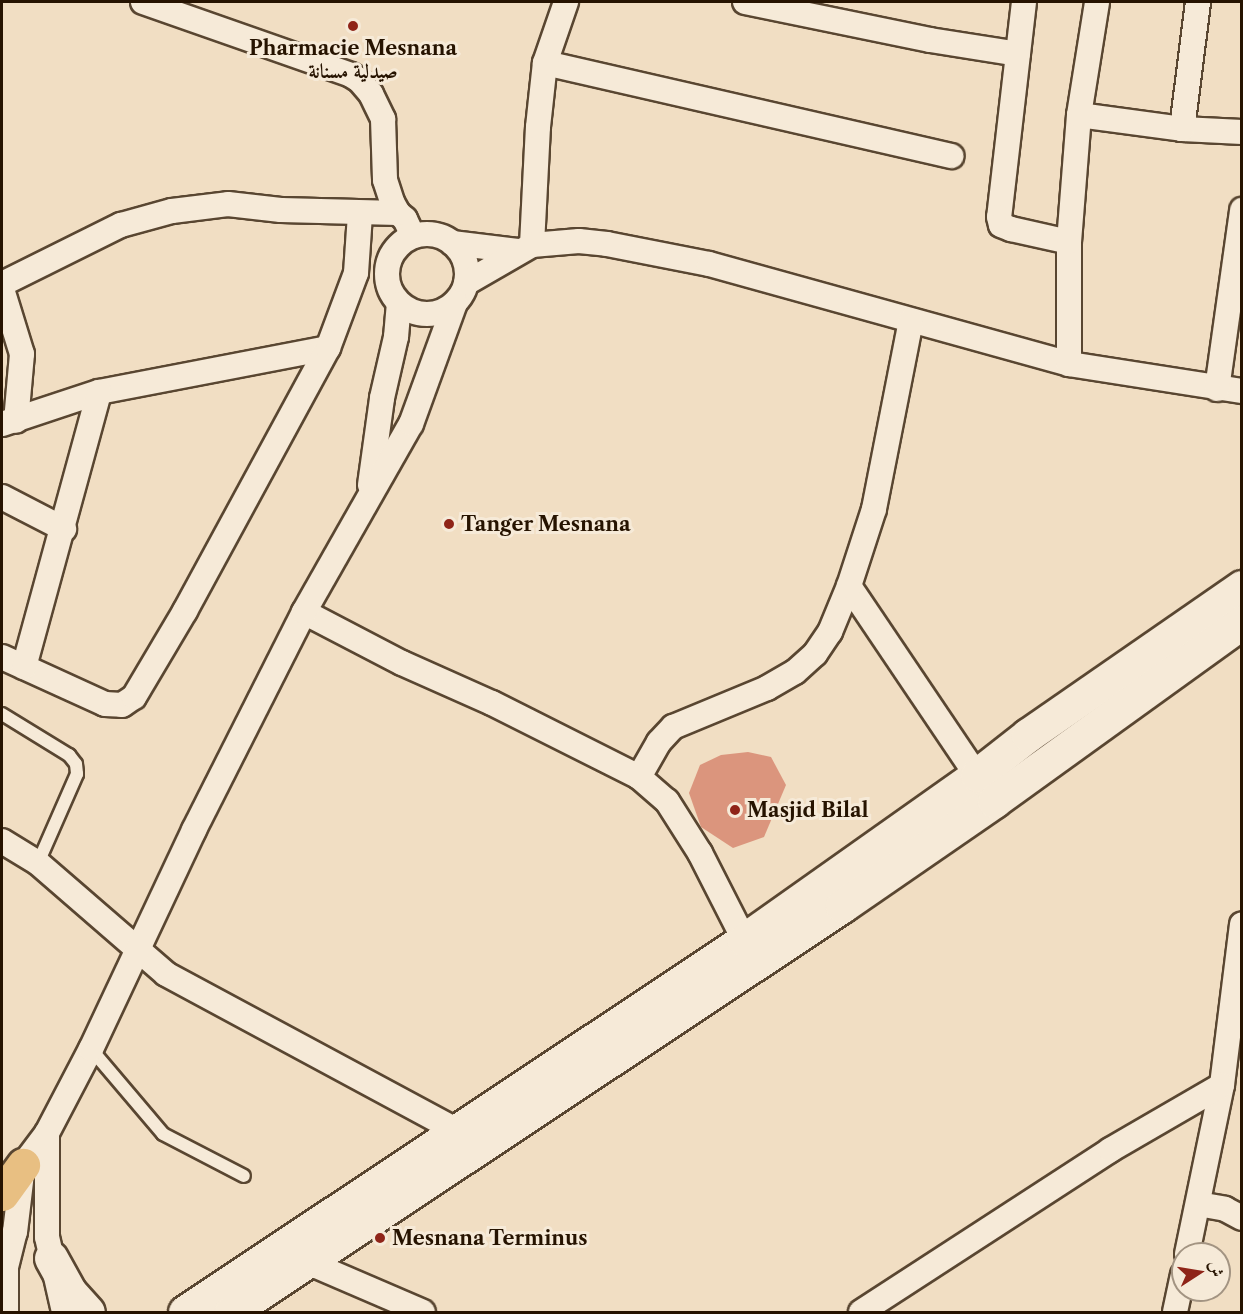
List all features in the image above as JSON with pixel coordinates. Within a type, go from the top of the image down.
[{"type":"main road","points":[[231,1312],[307,1262],[1235,614]]},
{"type":"main road","points":[[185,1312],[458,1131],[750,952]]},
{"type":"main road","points":[[2,1194],[23,1165]]},
{"type":"main road","points":[[51,1258],[69,1291],[88,1312]]},
{"type":"street","points":[[143,2],[341,71],[360,80],[372,94],[383,119],[385,180],[405,223],[387,273],[392,295],[399,304],[423,315],[436,314],[461,293],[525,248],[545,63],[566,2]]},
{"type":"street","points":[[745,2],[930,40],[1018,54]]},
{"type":"street","points":[[1024,2],[999,217],[1001,225],[1011,229],[1069,242]]},
{"type":"street","points":[[1069,364],[1069,242],[1079,115],[1097,2]]},
{"type":"street","points":[[1182,129],[1198,2]]},
{"type":"street","points":[[545,63],[951,156]]},
{"type":"street","points":[[1079,115],[1182,129],[1242,132]]},
{"type":"street","points":[[2,284],[121,225],[172,211],[228,204],[360,214],[405,223],[452,243],[525,248],[579,241],[607,244],[709,264],[1069,364],[1217,389],[1242,391]]},
{"type":"street","points":[[1217,389],[1242,210]]},
{"type":"street","points":[[2,657],[78,693],[113,706],[122,705],[134,696],[185,611],[328,348],[356,273],[360,214]]},
{"type":"street","points":[[6,1312],[6,1267],[15,1232],[23,1165],[47,1133],[91,1049],[137,949],[304,612],[369,494],[411,424],[461,293],[465,261],[452,243]]},
{"type":"street","points":[[2,289],[22,354],[9,422],[99,392],[328,348]]},
{"type":"street","points":[[369,494],[382,398],[396,337],[399,304]]},
{"type":"street","points":[[639,777],[659,742],[673,727],[767,688],[795,672],[815,654],[830,632],[849,586],[874,509],[911,321]]},
{"type":"street","points":[[24,667],[99,392]]},
{"type":"street","points":[[2,497],[63,529]]},
{"type":"street","points":[[849,586],[986,788]]},
{"type":"street","points":[[304,612],[402,663],[492,703],[639,777],[667,801],[705,862],[750,952]]},
{"type":"street","points":[[2,841],[38,863],[137,949],[182,984],[458,1131]]},
{"type":"street","points":[[1190,1242],[1222,1085],[1242,924]]},
{"type":"street","points":[[861,1312],[1110,1150],[1222,1085]]},
{"type":"street","points":[[47,1133],[47,1237],[64,1312]]},
{"type":"street","points":[[1198,1204],[1225,1209],[1242,1218]]},
{"type":"street","points":[[307,1262],[423,1312]]},
{"type":"lane","points":[[2,714],[69,755],[76,764],[77,774],[38,863]]},
{"type":"lane","points":[[91,1049],[163,1134],[244,1176]]},
{"type":"building","name":"Masjid Bilal","points":[[748,752],[771,757],[786,785],[764,837],[733,848],[701,827],[689,793],[700,765],[721,755]]},
{"type":"place","name":"Pharmacie Mesnana صيدلية مسنانة","points":[[353,26]]},
{"type":"place","name":"Tanger Mesnana","points":[[449,524]]},
{"type":"place","name":"Masjid Bilal","points":[[735,810]]},
{"type":"place","name":"Mesnana Terminus","points":[[380,1238]]}]
